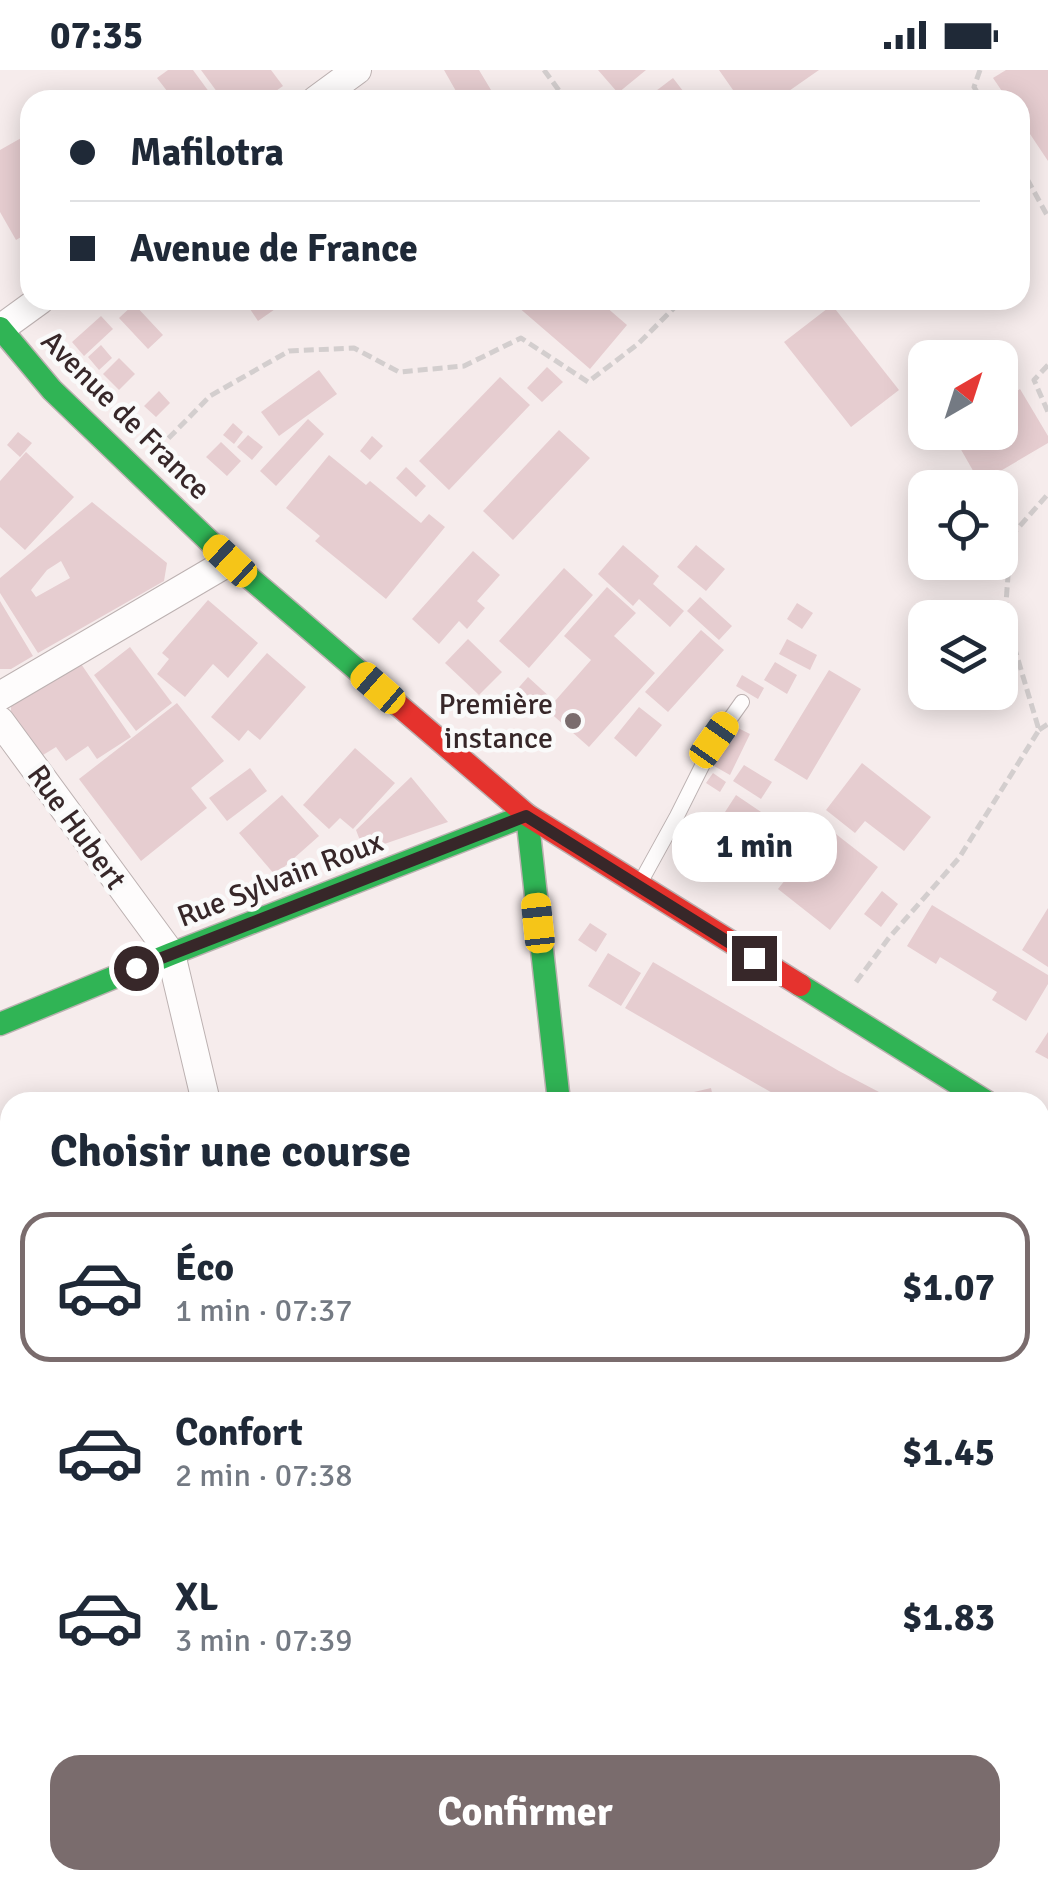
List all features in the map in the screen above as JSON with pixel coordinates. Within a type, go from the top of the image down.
[{"type":"main road","name":"Avenue de France","points":[[0,329],[52,390],[230,561],[526,816],[972,1092]]},
{"type":"main road","name":"Rue Sylvain Roux","points":[[0,1024],[526,816]]},
{"type":"main road","points":[[526,816],[557,1092]]},
{"type":"street","points":[[330,90],[357,70]]},
{"type":"street","points":[[0,329],[26,310]]},
{"type":"street","points":[[0,696],[230,561]]},
{"type":"street","name":"Rue Hubert","points":[[0,722],[171,954],[204,1092]]},
{"type":"lane","points":[[638,885],[714,740],[742,702]]},
{"type":"path","points":[[1030,184],[1048,217]]},
{"type":"path","points":[[136,472],[210,396],[289,351],[354,348],[399,372],[464,366],[520,338],[588,382],[638,344],[672,310]]},
{"type":"path","points":[[1048,365],[1034,380],[1048,412]]},
{"type":"path","points":[[1039,730],[1005,616],[1011,536],[1048,494]]},
{"type":"path","points":[[837,1008],[888,939],[959,858],[1039,730],[1048,724]]},
{"type":"building","points":[[168,70],[193,70],[208,90],[166,90],[157,78]]},
{"type":"building","points":[[201,70],[271,70],[283,86],[277,90],[216,90]]},
{"type":"building","points":[[444,70],[479,70],[491,90],[455,90]]},
{"type":"building","points":[[598,70],[646,70],[622,90],[615,90]]},
{"type":"building","points":[[719,70],[819,70],[790,90],[733,90]]},
{"type":"building","points":[[1006,70],[1048,70],[1048,161],[1030,134],[1030,90],[1001,90],[993,78]]},
{"type":"building","points":[[673,78],[682,90],[657,90]]},
{"type":"building","points":[[20,139],[20,238],[16,240],[0,212],[0,150]]},
{"type":"building","points":[[128,310],[140,310],[163,335],[148,349],[119,318]]},
{"type":"building","points":[[251,310],[274,310],[258,321]]},
{"type":"building","points":[[522,310],[610,310],[627,325],[590,369]]},
{"type":"building","points":[[826,310],[836,310],[899,390],[851,427],[784,342]]},
{"type":"building","points":[[101,316],[113,329],[84,356],[72,342]]},
{"type":"building","points":[[101,345],[112,358],[99,370],[88,357]]},
{"type":"building","points":[[119,358],[135,374],[119,390],[103,374]]},
{"type":"building","points":[[547,367],[563,382],[542,402],[527,388]]},
{"type":"building","points":[[319,370],[337,394],[279,436],[261,412]]},
{"type":"building","points":[[500,377],[530,405],[449,490],[419,461]]},
{"type":"building","points":[[1018,390],[1048,436],[1048,443],[1002,470],[973,470],[961,450],[1018,450]]},
{"type":"building","points":[[159,391],[170,403],[156,417],[144,406]]},
{"type":"building","points":[[308,419],[324,434],[276,486],[260,471]]},
{"type":"building","points":[[233,423],[243,432],[234,444],[223,435]]},
{"type":"building","points":[[559,430],[590,458],[513,540],[483,511]]},
{"type":"building","points":[[18,432],[32,443],[20,457],[7,445]]},
{"type":"building","points":[[248,435],[263,447],[252,460],[237,447]]},
{"type":"building","points":[[372,436],[383,446],[370,460],[360,451]]},
{"type":"building","points":[[221,442],[241,461],[227,476],[206,457]]},
{"type":"building","points":[[26,452],[74,497],[25,550],[0,527],[0,481]]},
{"type":"building","points":[[329,455],[366,485],[370,481],[421,523],[429,514],[445,527],[386,599],[315,541],[320,536],[286,508]]},
{"type":"building","points":[[406,467],[426,486],[416,497],[396,478]]},
{"type":"building","points":[[92,502],[167,563],[164,581],[38,653],[0,593],[0,578]],"holes":[[[61,561],[70,578],[36,597],[31,590],[47,570]]]},
{"type":"building","points":[[623,545],[659,576],[653,584],[684,611],[670,627],[639,599],[633,606],[598,574]]},
{"type":"building","points":[[696,545],[725,569],[706,591],[677,567]]},
{"type":"building","points":[[473,551],[500,575],[477,601],[485,608],[467,629],[459,621],[439,644],[412,619]]},
{"type":"building","points":[[564,568],[593,595],[529,668],[499,641]]},
{"type":"building","points":[[607,587],[636,613],[614,636],[655,673],[589,747],[547,710],[591,660],[564,636]]},
{"type":"building","points":[[700,597],[732,626],[719,640],[687,611]]},
{"type":"building","points":[[208,600],[258,643],[228,678],[213,664],[185,697],[157,674],[169,659],[162,653]]},
{"type":"building","points":[[0,601],[33,656],[11,669],[0,669]]},
{"type":"building","points":[[797,603],[813,613],[802,629],[787,619]]},
{"type":"building","points":[[701,630],[724,650],[668,712],[645,692]]},
{"type":"building","points":[[468,639],[502,672],[479,695],[445,663]]},
{"type":"building","points":[[787,639],[817,655],[810,670],[779,654]]},
{"type":"building","points":[[130,647],[172,703],[136,731],[94,675]]},
{"type":"building","points":[[267,653],[306,687],[260,740],[248,730],[239,741],[211,717]]},
{"type":"building","points":[[77,658],[131,737],[97,759],[88,746],[66,761],[56,747],[43,755],[11,712],[11,706],[15,696]]},
{"type":"building","points":[[775,662],[797,675],[787,694],[764,680]]},
{"type":"building","points":[[829,670],[861,689],[807,780],[774,760]]},
{"type":"building","points":[[742,675],[764,688],[758,699],[736,686]]},
{"type":"building","points":[[528,677],[551,698],[536,714],[513,694]]},
{"type":"building","points":[[177,703],[224,761],[191,788],[207,808],[141,861],[79,779]]},
{"type":"building","points":[[639,707],[662,725],[636,757],[614,738]]},
{"type":"building","points":[[734,726],[750,734],[730,775],[714,766]]},
{"type":"building","points":[[355,748],[395,783],[353,829],[340,818],[329,829],[303,805]]},
{"type":"building","points":[[862,763],[931,817],[904,851],[865,821],[855,833],[826,810]]},
{"type":"building","points":[[744,765],[772,782],[761,799],[733,781]]},
{"type":"building","points":[[250,768],[267,791],[227,821],[209,798]]},
{"type":"building","points":[[713,773],[726,782],[720,792],[706,783]]},
{"type":"building","points":[[411,777],[448,822],[364,851],[356,830]]},
{"type":"building","points":[[282,795],[319,836],[275,875],[239,833]]},
{"type":"building","points":[[736,795],[770,818],[730,880],[696,857]]},
{"type":"building","points":[[827,827],[878,867],[830,930],[778,889]]},
{"type":"building","points":[[882,891],[898,904],[881,927],[864,914]]},
{"type":"building","points":[[932,905],[1048,975],[1048,984],[1026,1021],[992,1000],[997,992],[940,957],[936,964],[907,946]]},
{"type":"building","points":[[1048,908],[1048,967],[1022,950]]},
{"type":"building","points":[[590,923],[607,934],[596,952],[578,940]]},
{"type":"building","points":[[608,953],[641,973],[621,1006],[588,986]]},
{"type":"building","points":[[653,962],[879,1092],[771,1092],[625,1008]]},
{"type":"building","points":[[1048,1032],[1048,1059],[1035,1052]]},
{"type":"traffic: fast","points":[[0,328],[52,390],[230,561],[383,692]]},
{"type":"traffic: fast","points":[[0,1024],[527,815],[558,1092]]},
{"type":"traffic: fast","points":[[800,985],[971,1092]]},
{"type":"traffic: jam","points":[[383,692],[527,815],[800,985]]},
{"type":"place","name":"Première instance","points":[[573,721]]},
{"type":"route","points":[[136,968],[526,816],[754,958]]}]
